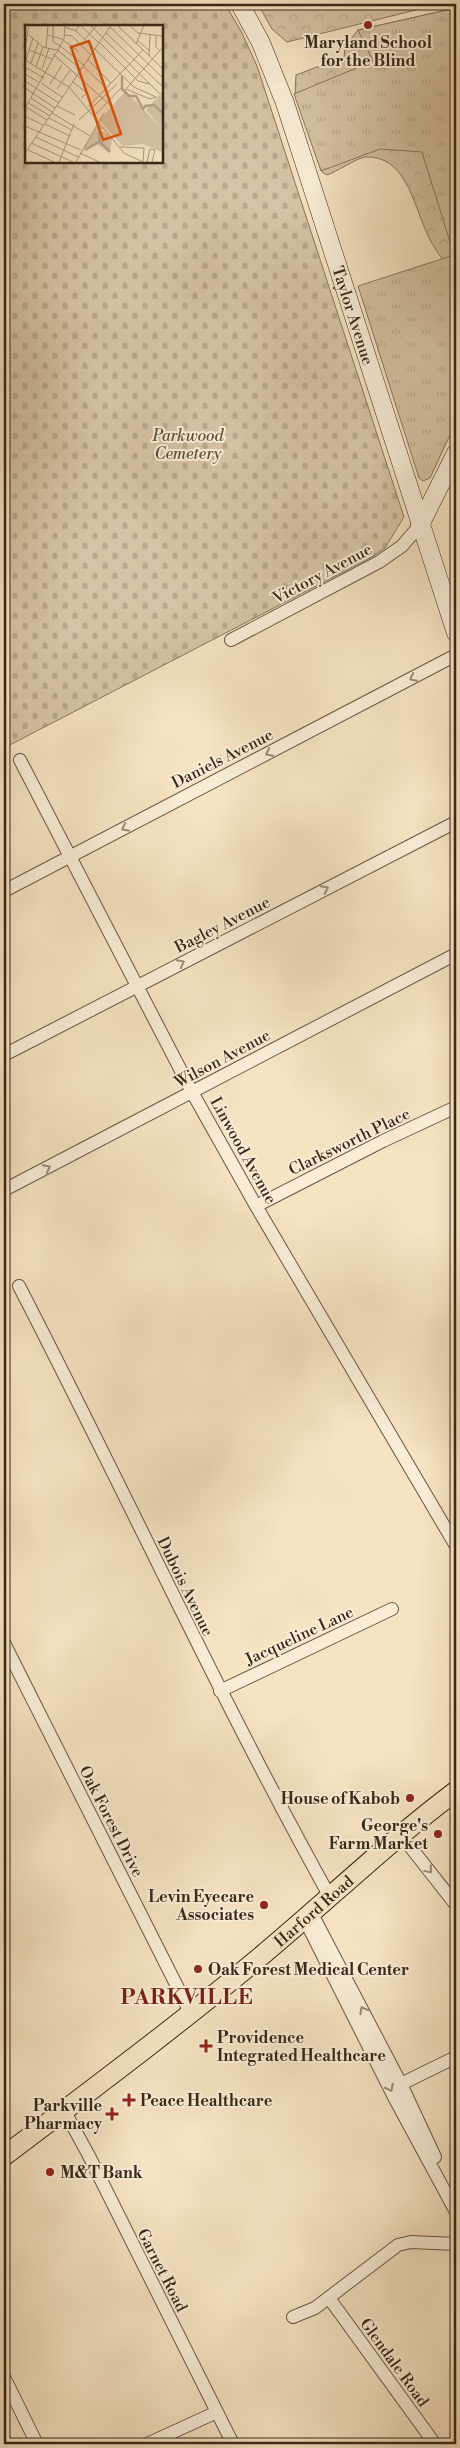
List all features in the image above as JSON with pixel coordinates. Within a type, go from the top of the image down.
[{"type":"main road","name":"Taylor Avenue","points":[[240,4],[261,43],[284,103],[420,525],[455,623]]},
{"type":"main road","points":[[420,525],[456,452]]},
{"type":"main road","name":"Harford Road","points":[[4,2156],[191,2014],[308,1917],[400,1836],[456,1791]]},
{"type":"street","name":"Victory Avenue","points":[[230,640],[379,562],[402,546],[420,525]]},
{"type":"street","name":"Daniels Avenue","points":[[4,891],[456,655]]},
{"type":"street","name":"Linwood Avenue","points":[[20,760],[192,1092],[256,1206],[456,1546]]},
{"type":"street","name":"Bagley Avenue","points":[[4,1055],[456,822]]},
{"type":"street","name":"Wilson Avenue","points":[[4,1190],[456,954]]},
{"type":"street","name":"Clarksworth Place","points":[[256,1206],[383,1141],[456,1107]]},
{"type":"street","name":"Dubois Avenue","points":[[19,1286],[220,1691],[275,1799],[330,1897]]},
{"type":"street","name":"Jacqueline Lane","points":[[220,1691],[392,1609]]},
{"type":"street","name":"Oak Forest Drive","points":[[4,1643],[191,2014]]},
{"type":"street","points":[[400,1836],[456,1905]]},
{"type":"street","points":[[308,1917],[402,2084],[407,2110]]},
{"type":"street","points":[[308,1917],[453,2195],[456,2212]]},
{"type":"street","points":[[402,2084],[456,2058]]},
{"type":"street","name":"Garnet Road","points":[[64,2110],[88,2154],[233,2444]]},
{"type":"street","points":[[293,2317],[315,2308],[398,2245],[411,2242],[456,2244]]},
{"type":"street","name":"Glendale Road","points":[[329,2298],[435,2444]]},
{"type":"street","points":[[4,2377],[37,2444]]},
{"type":"street","points":[[147,2444],[217,2412]]},
{"type":"green space","name":"Parkwood Cemetery","points":[[4,4],[225,4],[241,31],[257,66],[404,517],[385,548],[372,557],[4,748]]},
{"type":"green space","points":[[258,4],[440,4],[287,42],[272,29]]},
{"type":"green space","points":[[456,8],[456,275],[432,243],[406,182],[390,164],[379,158],[365,157],[327,175],[322,172],[306,118],[295,95],[296,75],[317,67],[338,65],[344,58],[345,47],[358,30]]},
{"type":"green space","points":[[456,8],[456,422],[430,478],[423,481],[419,478],[358,286],[454,255],[422,152],[380,149],[321,171],[294,94],[373,61],[358,30]]},
{"type":"place","name":"Maryland School for the Blind","points":[[368,25]]},
{"type":"place","name":"House of Kabob","points":[[410,1798]]},
{"type":"place","name":"George's Farm Market","points":[[438,1834]]},
{"type":"place","name":"Levin Eyecare Associates","points":[[264,1905]]},
{"type":"place","name":"Oak Forest Medical Center","points":[[198,1969]]},
{"type":"place","name":"Providence Integrated Healthcare","points":[[206,2046]]},
{"type":"place","name":"Peace Healthcare","points":[[129,2100]]},
{"type":"place","name":"Parkville Pharmacy","points":[[112,2114]]},
{"type":"place","name":"M&T Bank","points":[[50,2172]]},
{"type":"district","name":"PARKVILLE","points":[[187,1997]]}]
